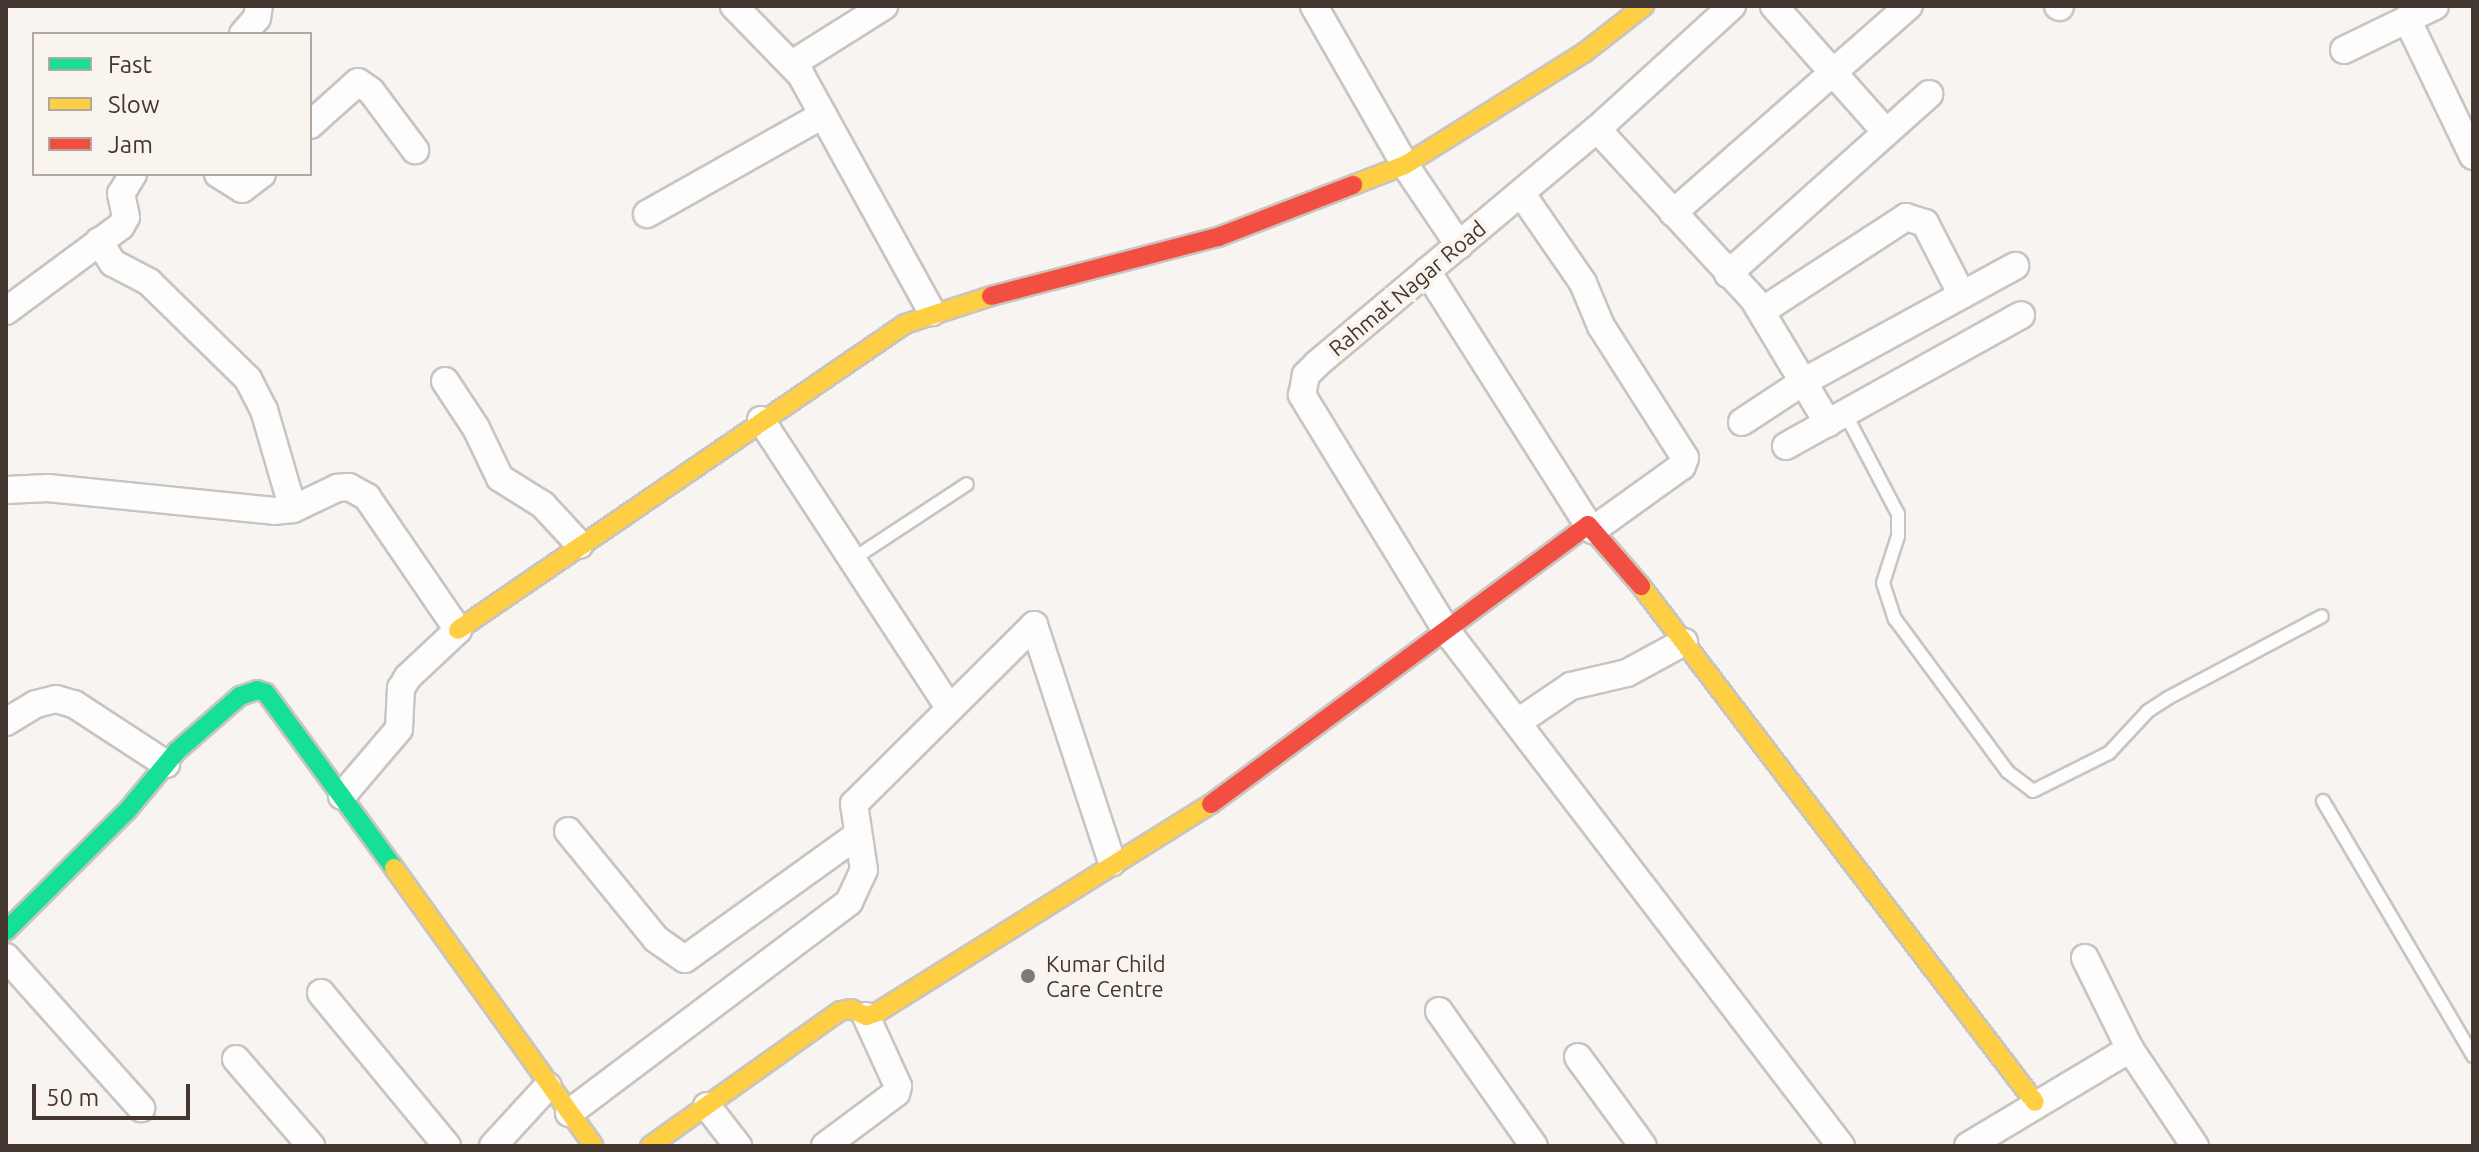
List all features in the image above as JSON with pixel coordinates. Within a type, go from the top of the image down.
[{"type":"street","points":[[245,32],[257,18],[259,6]]},
{"type":"street","points":[[734,6],[792,64],[932,312]]},
{"type":"street","points":[[792,64],[884,6]]},
{"type":"street","points":[[1314,6],[1405,165],[1459,245]]},
{"type":"street","points":[[342,796],[399,729],[401,688],[408,677],[458,630],[905,324],[932,312],[1218,237],[1405,165],[1585,52],[1644,6]]},
{"type":"street","name":"Rahmat Nagar Road","points":[[1446,630],[1306,404],[1301,385],[1317,364],[1597,129],[1732,6]]},
{"type":"street","points":[[1774,6],[1830,75],[1886,132]]},
{"type":"street","points":[[1673,213],[1909,6]]},
{"type":"street","points":[[2344,50],[2435,6]]},
{"type":"street","points":[[2407,19],[2466,120],[2473,156]]},
{"type":"street","points":[[312,123],[349,85],[358,82],[371,91],[415,150]]},
{"type":"street","points":[[1728,274],[1929,94]]},
{"type":"street","points":[[647,214],[823,115]]},
{"type":"street","points":[[1597,129],[1762,311],[1803,382],[1836,418]]},
{"type":"street","points":[[6,311],[124,223],[121,194],[132,176]]},
{"type":"street","points":[[221,176],[242,189],[259,176]]},
{"type":"street","points":[[866,1016],[1112,862],[1192,818],[1446,630],[1679,468],[1685,458],[1601,326],[1583,283],[1521,193]]},
{"type":"street","points":[[1762,311],[1906,217],[1925,223],[1962,295]]},
{"type":"street","points":[[99,241],[113,263],[149,282],[248,379],[264,410],[293,509]]},
{"type":"street","points":[[1742,422],[1803,382],[2015,266]]},
{"type":"street","points":[[1427,271],[1590,528],[1684,642],[2035,1102]]},
{"type":"street","points":[[1786,446],[2021,315]]},
{"type":"street","points":[[445,381],[476,428],[500,478],[543,505],[580,545]]},
{"type":"street","points":[[761,420],[949,707]]},
{"type":"street","points":[[6,490],[48,488],[236,510],[293,509],[337,488],[360,491],[458,630]]},
{"type":"street","points":[[569,1113],[849,902],[863,879],[852,813],[859,796],[1034,625],[1112,862]]},
{"type":"street","points":[[1446,630],[1841,1146]]},
{"type":"street","points":[[1518,722],[1571,686],[1627,673],[1684,642]]},
{"type":"street","points":[[6,931],[127,811],[166,764],[240,696],[257,690],[266,693],[594,1146]]},
{"type":"street","points":[[6,722],[36,704],[56,699],[74,704],[166,764]]},
{"type":"street","points":[[568,831],[656,939],[685,959],[856,836]]},
{"type":"street","points":[[6,957],[141,1108]]},
{"type":"street","points":[[2085,958],[2130,1049],[2195,1146]]},
{"type":"street","points":[[321,993],[447,1146]]},
{"type":"street","points":[[650,1146],[840,1011],[851,1009],[866,1016],[898,1086],[896,1093],[825,1146]]},
{"type":"street","points":[[1439,1011],[1534,1146]]},
{"type":"street","points":[[1968,1146],[2035,1102],[2130,1049]]},
{"type":"street","points":[[1578,1057],[1643,1146]]},
{"type":"street","points":[[236,1059],[311,1146]]},
{"type":"street","points":[[493,1146],[548,1086]]},
{"type":"street","points":[[707,1106],[738,1146]]},
{"type":"lane","points":[[1836,418],[1898,514],[1898,536],[1883,583],[1895,619],[2008,772],[2033,791],[2109,753],[2148,711],[2168,698],[2322,616]]},
{"type":"lane","points":[[853,559],[967,484]]},
{"type":"lane","points":[[2323,801],[2473,1056]]},
{"type":"traffic: fast","points":[[6,931],[127,811],[177,751],[240,696],[257,690],[266,693],[394,868]]},
{"type":"traffic: slow","points":[[1353,185],[1405,165],[1585,52],[1644,6]]},
{"type":"traffic: slow","points":[[458,630],[905,324],[991,296]]},
{"type":"traffic: slow","points":[[1641,586],[2035,1102]]},
{"type":"traffic: slow","points":[[650,1146],[840,1011],[851,1009],[866,1016],[878,1012],[1211,804]]},
{"type":"traffic: slow","points":[[394,868],[594,1146]]},
{"type":"traffic: jam","points":[[991,296],[1218,237],[1353,185]]},
{"type":"traffic: jam","points":[[1211,804],[1588,525],[1641,586]]},
{"type":"place","name":"Kumar Child Care Centre","points":[[1028,976]]}]
